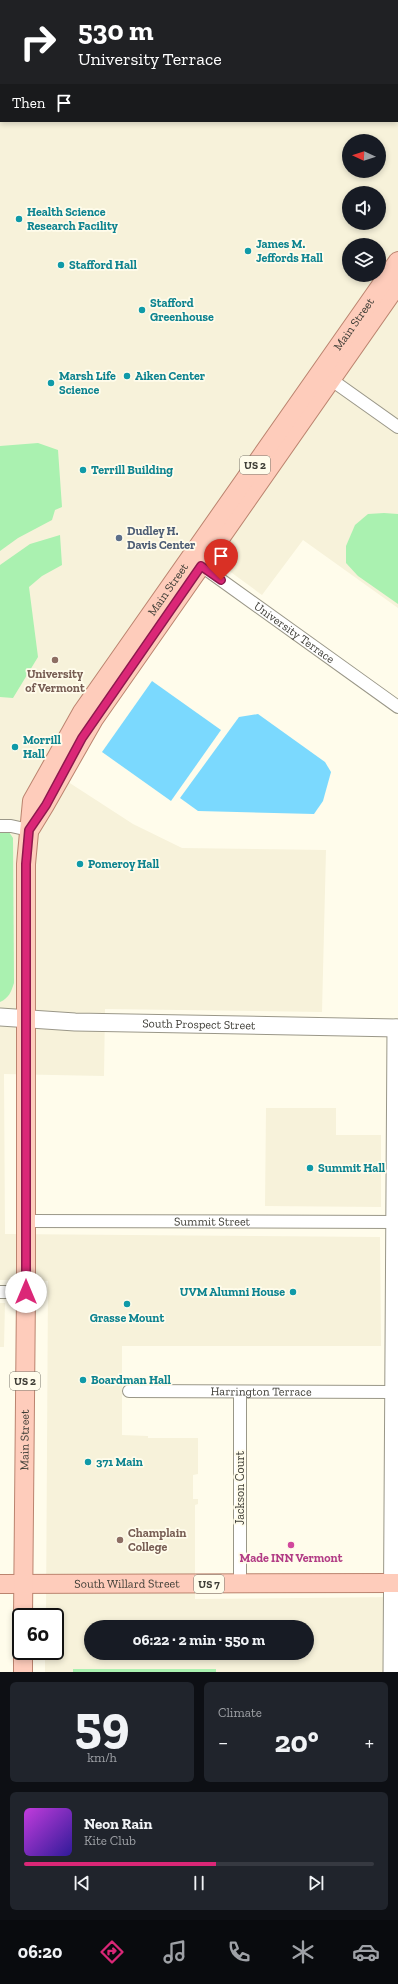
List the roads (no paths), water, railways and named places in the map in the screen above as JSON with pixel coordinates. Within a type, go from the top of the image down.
[{"type":"main road","name":"Main Street","points":[[23,1608],[26,1292],[26,864],[29,830],[94,719],[195,562],[325,376],[398,261]]},
{"type":"main road","name":"Main Street","points":[[325,376],[398,284]]},
{"type":"main road","name":"South Willard Street","points":[[0,1584],[396,1583]]},
{"type":"main road","points":[[23,1660],[23,1672]]},
{"type":"street","points":[[325,376],[398,427]]},
{"type":"street","name":"University Terrace","points":[[195,562],[398,707]]},
{"type":"street","points":[[0,826],[11,826],[29,830]]},
{"type":"street","name":"South Prospect Street","points":[[0,1017],[26,1020],[397,1028]]},
{"type":"street","points":[[392,1672],[396,1583],[394,1392],[397,1028]]},
{"type":"street","name":"Summit Street","points":[[26,1221],[396,1222]]},
{"type":"street","points":[[0,1292],[26,1292]]},
{"type":"street","name":"Harrington Terrace","points":[[129,1391],[394,1392]]},
{"type":"street","name":"Jackson Court","points":[[240,1392],[240,1584]]},
{"type":"water","points":[[152,681],[221,730],[171,801],[102,752]]},
{"type":"water","points":[[258,714],[325,762],[331,772],[323,801],[314,814],[198,811],[180,798],[239,717]]},
{"type":"place","name":"Health Science Research Facility","points":[[19,219]]},
{"type":"place","name":"James M. Jeffords Hall","points":[[248,251]]},
{"type":"place","name":"Stafford Hall","points":[[61,265]]},
{"type":"place","name":"Stafford Greenhouse","points":[[142,310]]},
{"type":"place","name":"Aiken Center","points":[[127,376]]},
{"type":"place","name":"Marsh Life Science","points":[[51,383]]},
{"type":"place","name":"Terrill Building","points":[[83,470]]},
{"type":"place","name":"Dudley H. Davis Center","points":[[119,538]]},
{"type":"place","name":"University of Vermont","points":[[55,660]]},
{"type":"place","name":"Morrill Hall","points":[[15,747]]},
{"type":"place","name":"Pomeroy Hall","points":[[80,864]]},
{"type":"place","name":"Summit Hall","points":[[310,1168]]},
{"type":"place","name":"UVM Alumni House","points":[[293,1292]]},
{"type":"place","name":"Grasse Mount","points":[[127,1304]]},
{"type":"place","name":"Boardman Hall","points":[[83,1380]]},
{"type":"place","name":"371 Main","points":[[88,1462]]},
{"type":"place","name":"Champlain College","points":[[120,1540]]},
{"type":"place","name":"Made INN Vermont","points":[[291,1545]]}]
